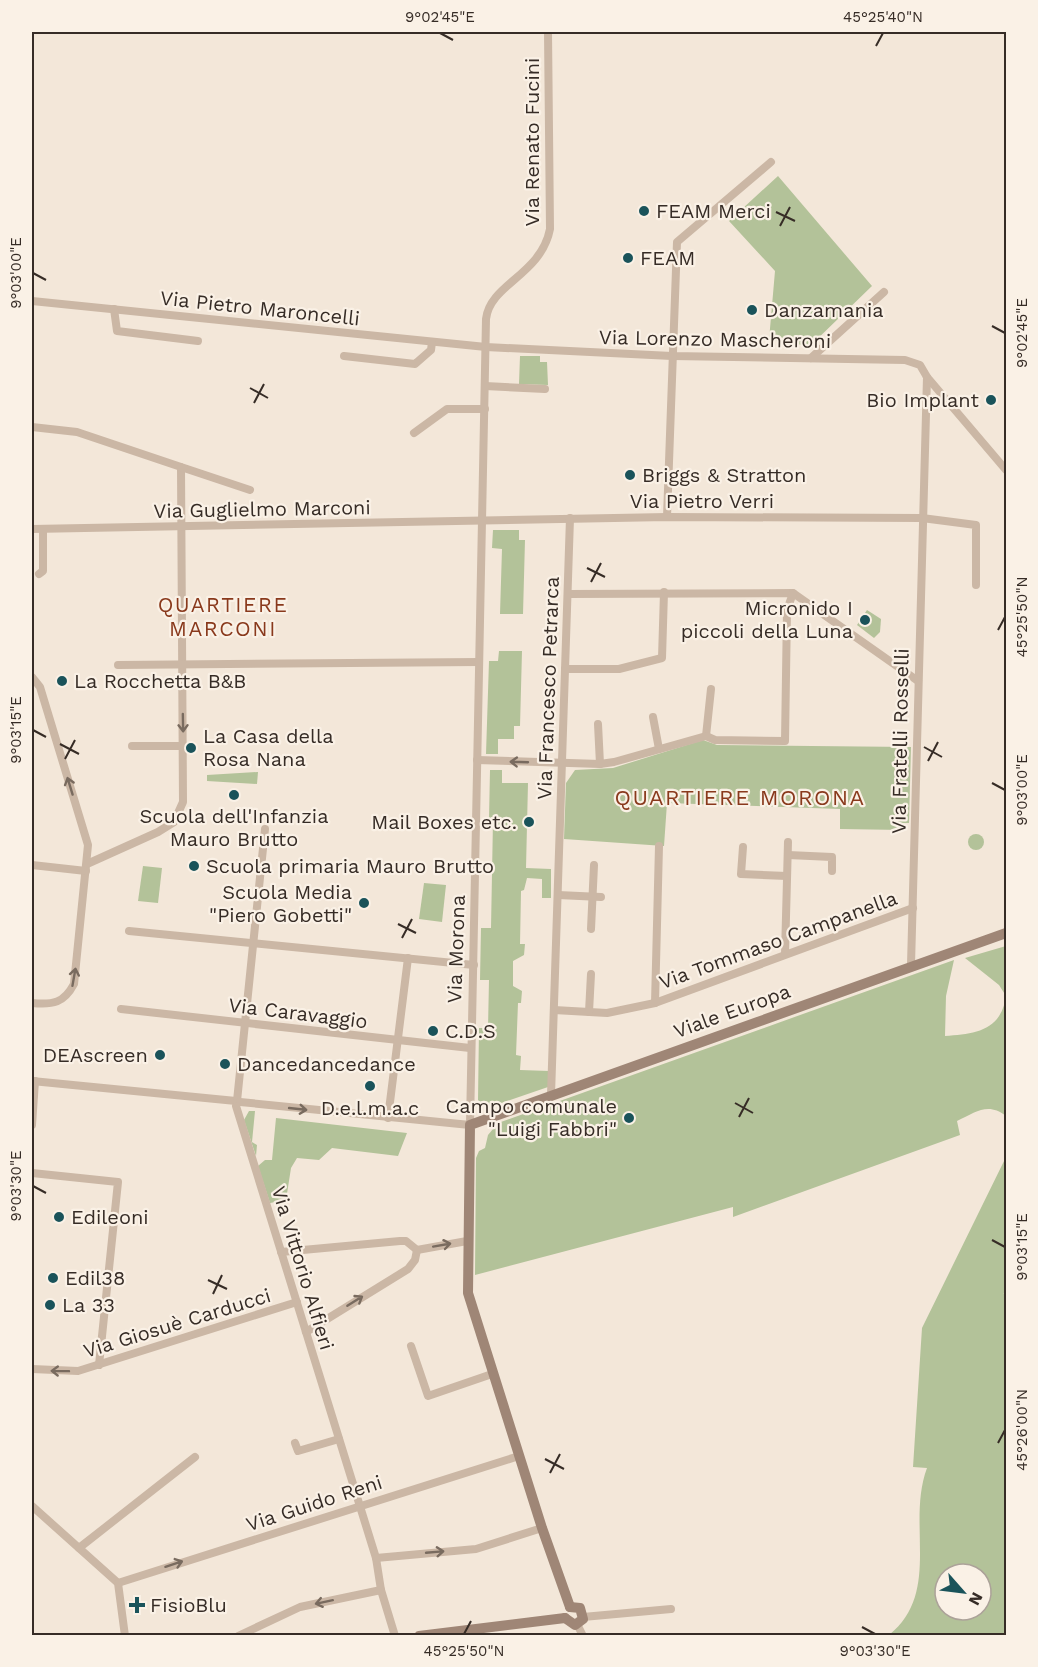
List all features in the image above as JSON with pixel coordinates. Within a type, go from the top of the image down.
[{"type":"main road","name":"Viale Europa","points":[[470,1125],[911,965],[1006,933]]},
{"type":"main road","name":"Via Morona","points":[[470,1125],[468,1293],[542,1528],[570,1607]]},
{"type":"main road","points":[[570,1607],[580,1608],[580,1621],[570,1624],[565,1618],[565,1612],[570,1607]]},
{"type":"main road","points":[[419,1635],[491,1632],[565,1618]]},
{"type":"street","name":"Via Renato Fucini","points":[[482,522],[489,304],[537,260],[543,252],[550,229],[548,32]]},
{"type":"street","points":[[667,517],[677,242],[771,162]]},
{"type":"street","points":[[811,358],[884,292]]},
{"type":"street","name":"Via Pietro Maroncelli","points":[[32,301],[486,347]]},
{"type":"street","points":[[114,309],[117,332],[198,340]]},
{"type":"street","points":[[344,356],[415,364],[431,350],[432,342]]},
{"type":"street","name":"Via Lorenzo Mascheroni","points":[[486,347],[672,356],[904,360],[920,365],[927,377],[1006,470]]},
{"type":"street","name":"Via Fratelli Rosselli","points":[[911,965],[927,377]]},
{"type":"street","points":[[485,386],[544,388]]},
{"type":"street","points":[[414,433],[447,409],[485,409]]},
{"type":"street","points":[[32,427],[77,432],[250,490]]},
{"type":"street","points":[[32,865],[87,867],[174,822],[183,802],[181,467]]},
{"type":"street","name":"Via Pietro Verri","points":[[482,522],[667,517],[922,518]]},
{"type":"street","name":"Via Francesco Petrarca","points":[[551,1095],[570,518]]},
{"type":"street","points":[[922,518],[976,525],[976,585]]},
{"type":"street","name":"Via Guglielmo Marconi","points":[[32,529],[482,522]]},
{"type":"street","name":"Via Morona","points":[[470,1125],[482,522]]},
{"type":"street","points":[[39,574],[43,571],[43,529]]},
{"type":"street","points":[[565,669],[619,669],[662,658],[664,592]]},
{"type":"street","points":[[567,594],[793,593],[918,681]]},
{"type":"street","points":[[477,760],[600,764],[706,736],[715,740],[785,741],[787,610],[793,593]]},
{"type":"street","points":[[118,665],[479,662]]},
{"type":"street","points":[[32,676],[40,687],[88,844],[74,984],[63,1000],[49,1005],[32,1003]]},
{"type":"street","points":[[706,736],[711,689]]},
{"type":"street","points":[[653,717],[659,748]]},
{"type":"street","points":[[598,724],[600,764]]},
{"type":"street","points":[[132,747],[184,746]]},
{"type":"street","points":[[237,1103],[265,828]]},
{"type":"street","points":[[785,954],[788,842]]},
{"type":"street","name":"Via Tommaso Campanella","points":[[655,1003],[659,846]]},
{"type":"street","points":[[743,847],[741,874],[787,876]]},
{"type":"street","points":[[788,855],[832,857],[832,871]]},
{"type":"street","points":[[591,929],[597,896],[594,865]]},
{"type":"street","points":[[558,895],[597,896]]},
{"type":"street","name":"Via Tommaso Campanella","points":[[554,1010],[607,1013],[655,1003],[913,908]]},
{"type":"street","points":[[129,930],[474,965]]},
{"type":"street","points":[[388,1118],[408,958]]},
{"type":"street","points":[[589,1012],[591,974]]},
{"type":"street","name":"Via Caravaggio","points":[[121,1009],[470,1048]]},
{"type":"street","points":[[32,1125],[33,1081],[470,1125]]},
{"type":"street","name":"Via Vittorio Alfieri","points":[[237,1103],[376,1558],[381,1590],[395,1635]]},
{"type":"street","points":[[32,1173],[118,1182],[99,1365]]},
{"type":"street","points":[[281,1252],[400,1241],[406,1241],[417,1250],[467,1241]]},
{"type":"street","points":[[306,1332],[408,1269],[415,1260],[417,1250]]},
{"type":"street","name":"Via Giosuè Carducci","points":[[32,1369],[59,1372],[99,1365],[297,1302]]},
{"type":"street","points":[[411,1346],[428,1396],[492,1374]]},
{"type":"street","points":[[295,1443],[298,1451],[339,1439]]},
{"type":"street","name":"Via Guido Reni","points":[[118,1583],[519,1456]]},
{"type":"street","points":[[80,1548],[195,1457]]},
{"type":"street","points":[[32,1506],[118,1583],[124,1635]]},
{"type":"street","points":[[32,1517],[43,1515]]},
{"type":"street","points":[[376,1558],[476,1549],[542,1528]]},
{"type":"street","points":[[238,1635],[300,1607],[381,1590]]},
{"type":"street","points":[[583,1635],[580,1621],[671,1609]]},
{"type":"green space","points":[[778,176],[872,286],[810,346],[769,340],[775,271],[729,221]]},
{"type":"green space","points":[[520,356],[540,356],[540,362],[547,362],[548,385],[519,384]]},
{"type":"green space","points":[[493,530],[519,530],[519,540],[525,540],[523,614],[500,614],[502,549],[492,548]]},
{"type":"green space","points":[[867,610],[881,619],[880,632],[874,638],[857,625]]},
{"type":"green space","points":[[499,651],[522,651],[520,726],[514,726],[514,739],[498,739],[498,754],[486,754],[489,661],[498,661]]},
{"type":"green space","points":[[703,740],[717,745],[911,747],[909,823],[902,823],[902,830],[840,829],[840,809],[667,803],[664,846],[564,839],[566,783],[575,770],[613,768]]},
{"type":"green space","points":[[490,770],[502,770],[502,783],[528,783],[526,868],[551,869],[551,898],[542,898],[542,879],[527,878],[524,890],[521,891],[520,944],[525,944],[524,955],[513,961],[513,986],[522,991],[521,1003],[518,1003],[516,1055],[521,1056],[520,1070],[549,1071],[548,1087],[487,1108],[478,1100],[479,1028],[488,1028],[489,980],[480,980],[481,928],[491,928],[493,820],[489,819]]},
{"type":"green space","points":[[258,772],[257,784],[207,781],[207,775]]},
{"type":"green space","points":[[973,834],[979,834],[984,842],[982,848],[973,850],[968,845],[968,839]]},
{"type":"green space","points":[[143,866],[162,868],[158,903],[138,901]]},
{"type":"green space","points":[[424,883],[446,885],[442,922],[419,919]]},
{"type":"green space","points":[[1006,946],[1006,996],[999,985],[965,958]]},
{"type":"green space","name":"Campo comunale \"Luigi Fabbri\"","points":[[954,960],[946,996],[945,1036],[976,1032],[992,1024],[999,1017],[1006,996],[1006,1116],[988,1109],[976,1112],[957,1121],[960,1135],[733,1217],[733,1207],[475,1275],[476,1158],[479,1151],[485,1148],[488,1135],[498,1123]]},
{"type":"green space","points":[[249,1111],[255,1111],[252,1142],[257,1145],[256,1156],[244,1120]]},
{"type":"green space","points":[[276,1118],[407,1133],[398,1156],[332,1148],[319,1160],[297,1158],[291,1168],[286,1200],[270,1203],[258,1166],[265,1160],[272,1160]]},
{"type":"green space","points":[[1006,1157],[1006,1294],[1003,1293],[1006,1295],[1006,1635],[889,1635],[905,1618],[914,1599],[919,1578],[920,1512],[927,1468],[913,1467],[922,1328]]},
{"type":"place","name":"FEAM Merci","points":[[644,211]]},
{"type":"place","name":"FEAM","points":[[628,258]]},
{"type":"place","name":"Danzamania","points":[[752,310]]},
{"type":"place","name":"Bio Implant","points":[[991,400]]},
{"type":"place","name":"Briggs & Stratton","points":[[630,475]]},
{"type":"place","name":"Micronido I piccoli della Luna","points":[[865,620]]},
{"type":"place","name":"La Rocchetta B&B","points":[[62,681]]},
{"type":"place","name":"La Casa della Rosa Nana","points":[[191,748]]},
{"type":"place","name":"Scuola dell'Infanzia Mauro Brutto","points":[[234,795]]},
{"type":"place","name":"Mail Boxes etc.","points":[[529,822]]},
{"type":"place","name":"Scuola primaria Mauro Brutto","points":[[194,866]]},
{"type":"place","name":"Scuola Media \"Piero Gobetti\"","points":[[364,903]]},
{"type":"place","name":"C.D.S","points":[[433,1031]]},
{"type":"place","name":"DEAscreen","points":[[160,1055]]},
{"type":"place","name":"Dancedancedance","points":[[225,1064]]},
{"type":"place","name":"D.e.l.m.a.c","points":[[370,1086]]},
{"type":"place","name":"Campo comunale \"Luigi Fabbri\"","points":[[629,1118]]},
{"type":"place","name":"Edileoni","points":[[59,1217]]},
{"type":"place","name":"Edil38","points":[[53,1278]]},
{"type":"place","name":"La 33","points":[[50,1305]]},
{"type":"place","name":"FisioBlu","points":[[137,1605]]},
{"type":"district","name":"QUARTIERE MARCONI","points":[[223,617]]},
{"type":"district","name":"QUARTIERE MORONA","points":[[740,797]]}]
